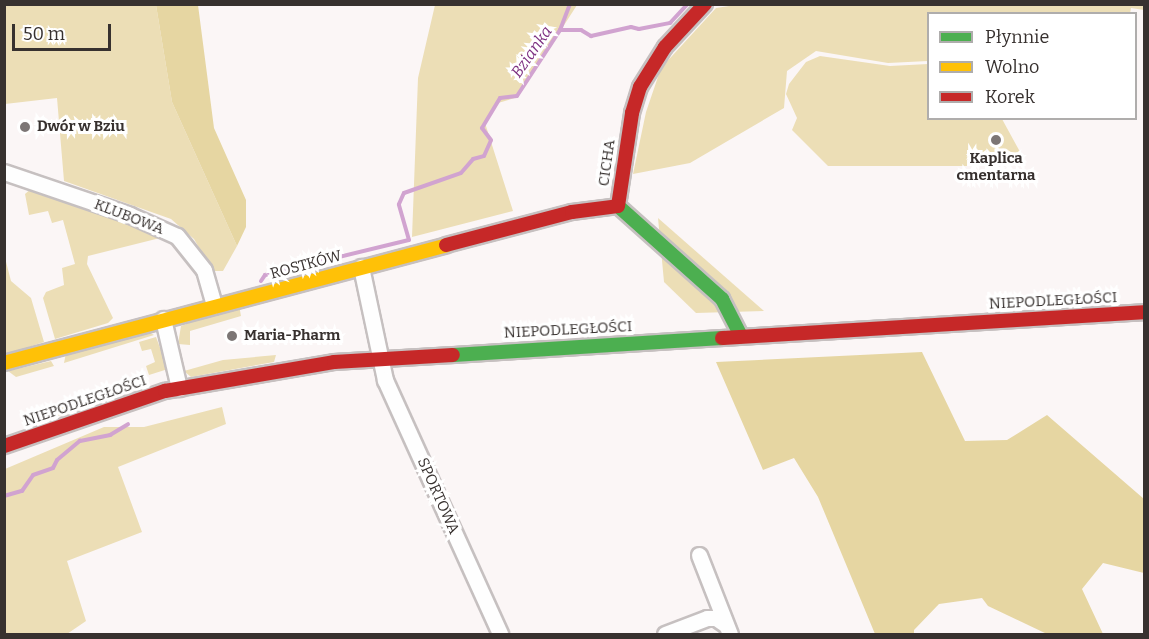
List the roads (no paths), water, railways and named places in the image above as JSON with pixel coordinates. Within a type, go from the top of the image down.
[{"type":"street","name":"CICHA","points":[[705,4],[665,48],[640,87],[632,113],[618,206],[722,299],[741,336]]},
{"type":"street","name":"KLUBOWA","points":[[4,172],[130,215],[177,236],[204,270],[214,306]]},
{"type":"street","name":"ROSTKÓW","points":[[4,363],[572,212],[618,206]]},
{"type":"street","name":"SPORTOWA","points":[[361,267],[378,358],[499,634]]},
{"type":"street","name":"NIEPODLEGŁOŚCI","points":[[4,446],[90,415],[179,388],[284,368],[378,358],[1144,312]]},
{"type":"street","points":[[163,319],[179,388]]},
{"type":"street","points":[[699,555],[728,630]]},
{"type":"street","points":[[665,634],[707,618],[716,618],[728,630]]},
{"type":"waterway","points":[[560,30],[570,4]]},
{"type":"waterway","name":"Bzianka","points":[[261,281],[265,275],[409,240],[399,204],[404,193],[461,173],[473,159],[484,156],[491,140],[482,128],[500,98],[517,96],[560,30],[581,30],[591,36],[631,27],[639,29],[670,23],[688,4]]},
{"type":"waterway","name":"Bzianka","points":[[4,496],[22,491],[33,475],[53,468],[57,460],[80,441],[110,435],[128,424]]},
{"type":"place","name":"Dwór w Bziu","points":[[25,127]]},
{"type":"place","name":"Kaplica cmentarna","points":[[996,140]]},
{"type":"place","name":"Maria-Pharm","points":[[232,336]]}]
